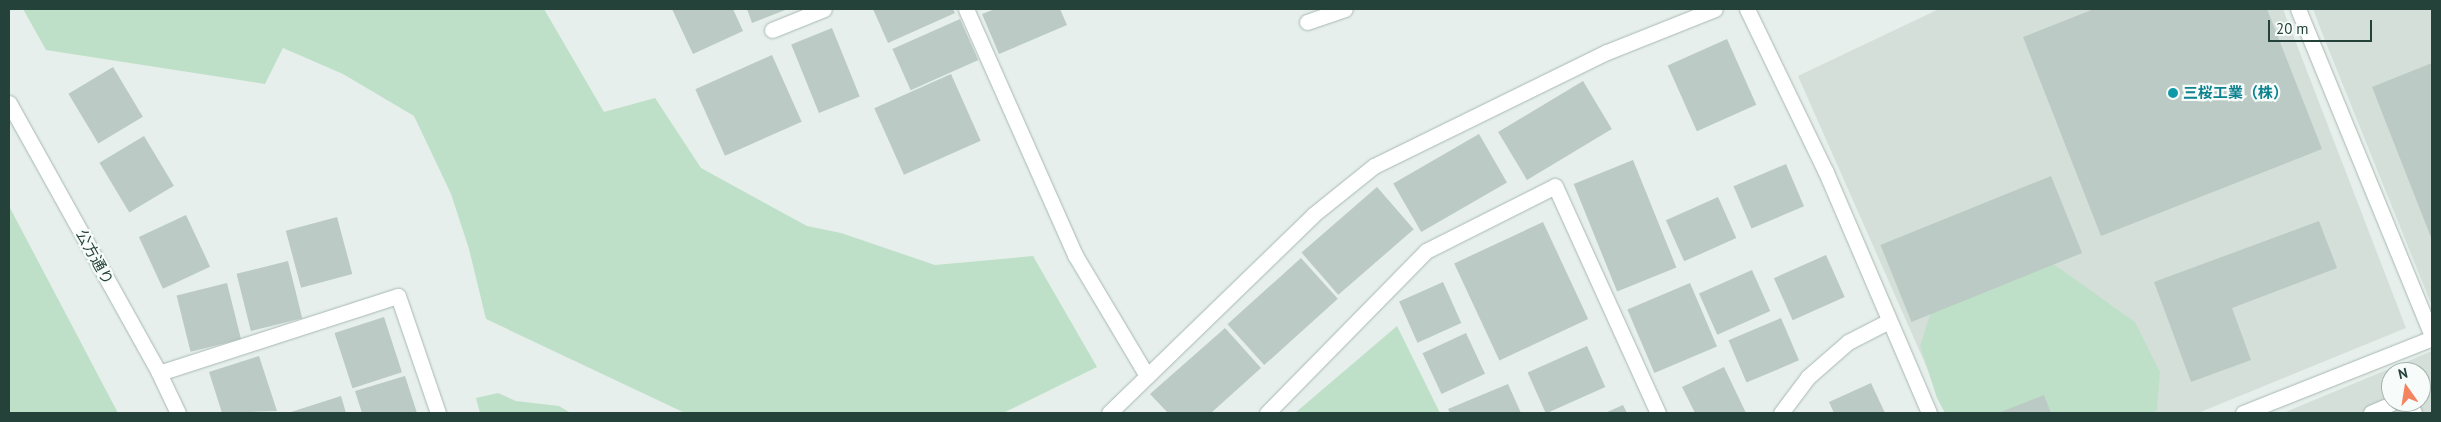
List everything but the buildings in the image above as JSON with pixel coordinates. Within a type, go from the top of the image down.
[{"type":"street","points":[[772,30],[824,9]]},
{"type":"street","points":[[966,9],[1075,255],[1147,376]]},
{"type":"street","points":[[1307,22],[1345,9]]},
{"type":"street","points":[[1109,413],[1313,215],[1374,166],[1607,52],[1715,9]]},
{"type":"street","points":[[1747,9],[1825,170],[1930,413]]},
{"type":"street","points":[[2243,413],[2432,336],[2298,9]]},
{"type":"street","name":"公方通り","points":[[9,103],[159,373],[178,413]]},
{"type":"street","points":[[1267,413],[1426,251],[1555,186],[1658,413]]},
{"type":"street","points":[[159,373],[398,296],[438,413]]},
{"type":"street","points":[[1781,413],[1808,377],[1841,348],[1889,321]]},
{"type":"shaded area","points":[[1939,9],[2283,9],[2406,328],[2198,413],[1947,413],[1798,76]]},
{"type":"shaded area","points":[[2313,9],[2432,9],[2432,306],[2326,43]]},
{"type":"shaded area","points":[[2432,351],[2432,413],[2283,413],[2381,372],[2381,412],[2431,412],[2431,362],[2406,362]]},
{"type":"green space","points":[[23,9],[544,9],[604,112],[655,98],[701,168],[807,226],[841,233],[935,265],[1033,256],[1097,367],[1003,413],[685,413],[486,319],[469,249],[451,194],[414,116],[343,74],[283,48],[265,84],[46,50]]},
{"type":"green space","points":[[9,206],[118,413],[9,413]]},
{"type":"green space","points":[[2031,248],[2135,322],[2160,372],[2157,410],[2153,413],[1945,413],[1937,398],[1920,346],[1940,284]]},
{"type":"green space","points":[[1397,326],[1440,413],[1295,413]]},
{"type":"green space","points":[[498,393],[516,401],[559,406],[571,413],[480,413],[476,398]]},
{"type":"place","name":"三桜工業（株）","points":[[2173,93]]}]
